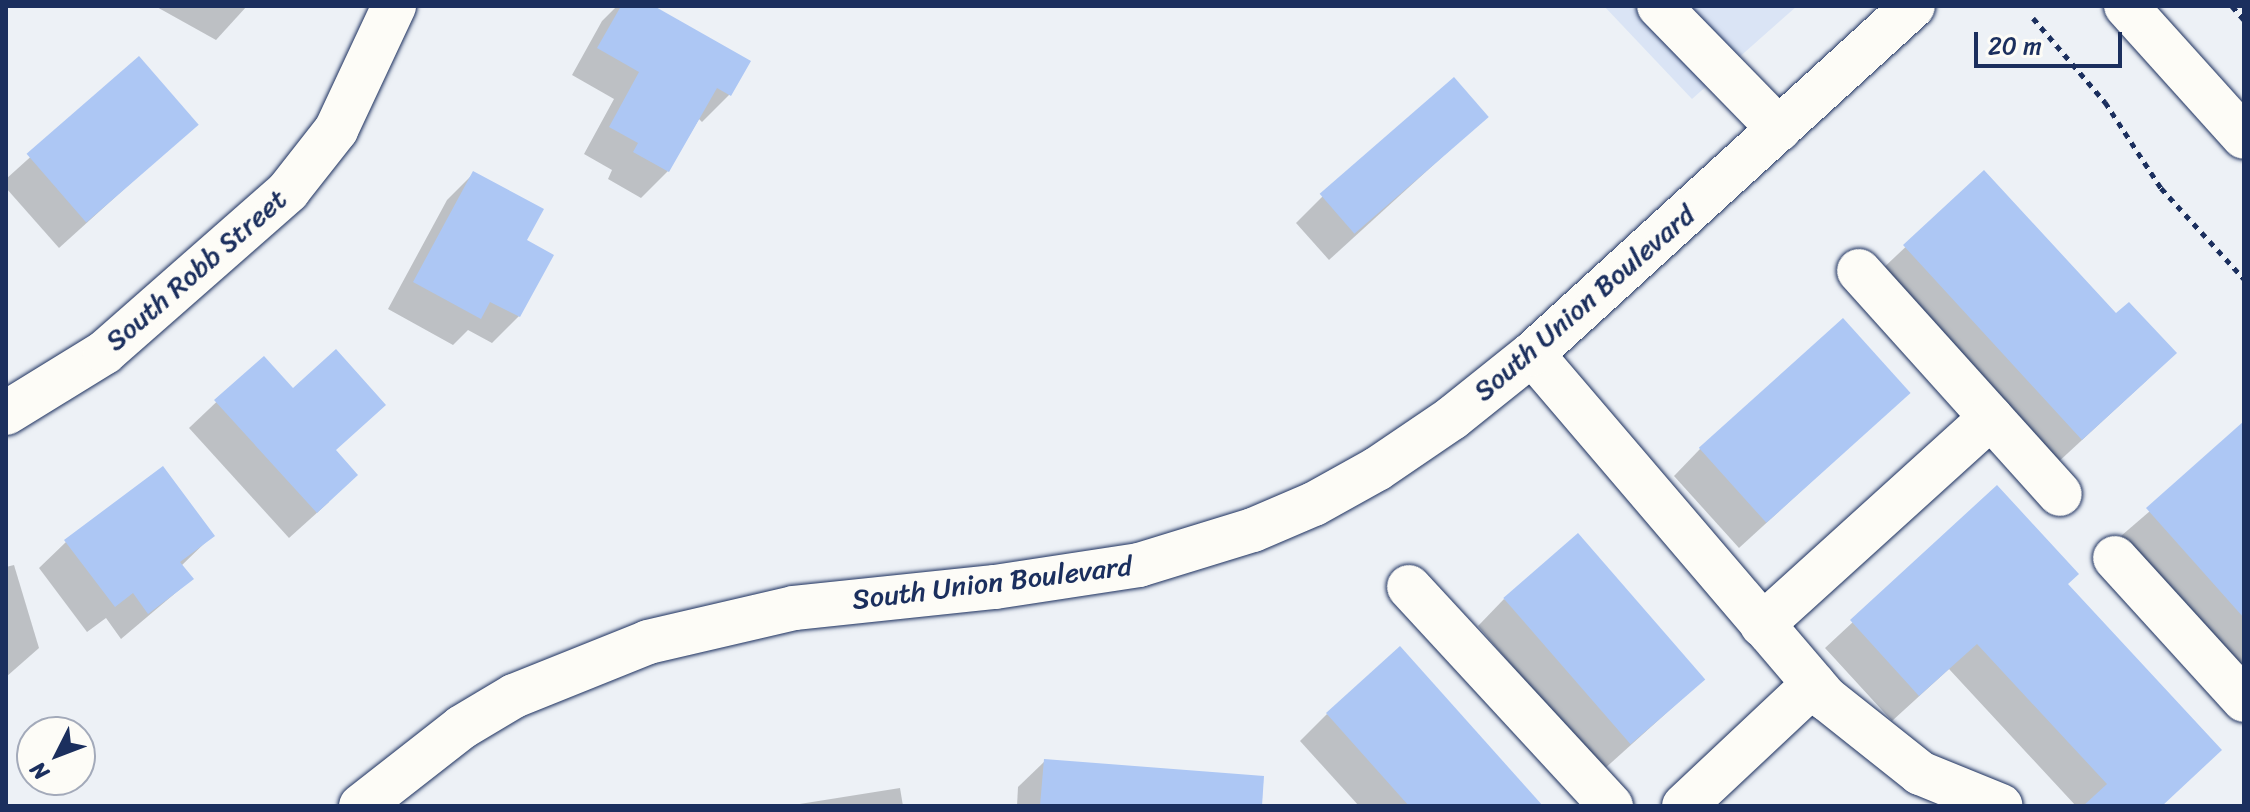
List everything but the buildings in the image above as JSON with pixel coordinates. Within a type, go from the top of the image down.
[{"type":"main road","name":"South Robb Street","points":[[6,413],[105,352],[288,191],[336,130],[394,6]]},
{"type":"main road","points":[[1659,6],[1779,129]]},
{"type":"main road","name":"South Union Boulevard","points":[[361,806],[462,727],[514,696],[648,642],[794,608],[995,587],[1139,565],[1253,530],[1377,469],[1532,354],[1913,6]]},
{"type":"main road","points":[[2126,6],[2244,137]]},
{"type":"main road","points":[[1859,271],[2060,494]]},
{"type":"main road","points":[[1532,354],[1814,684],[1920,773],[2001,806]]},
{"type":"main road","points":[[1762,625],[1991,417]]},
{"type":"main road","points":[[2115,558],[2244,700]]},
{"type":"main road","points":[[1409,587],[1611,806]]},
{"type":"main road","points":[[1684,806],[1814,684]]},
{"type":"path","points":[[2232,6],[2244,20]]},
{"type":"path","points":[[2033,18],[2105,102],[2161,188],[2244,279]]},
{"type":"shaded area","points":[[1604,6],[1797,6],[1692,99]]}]
